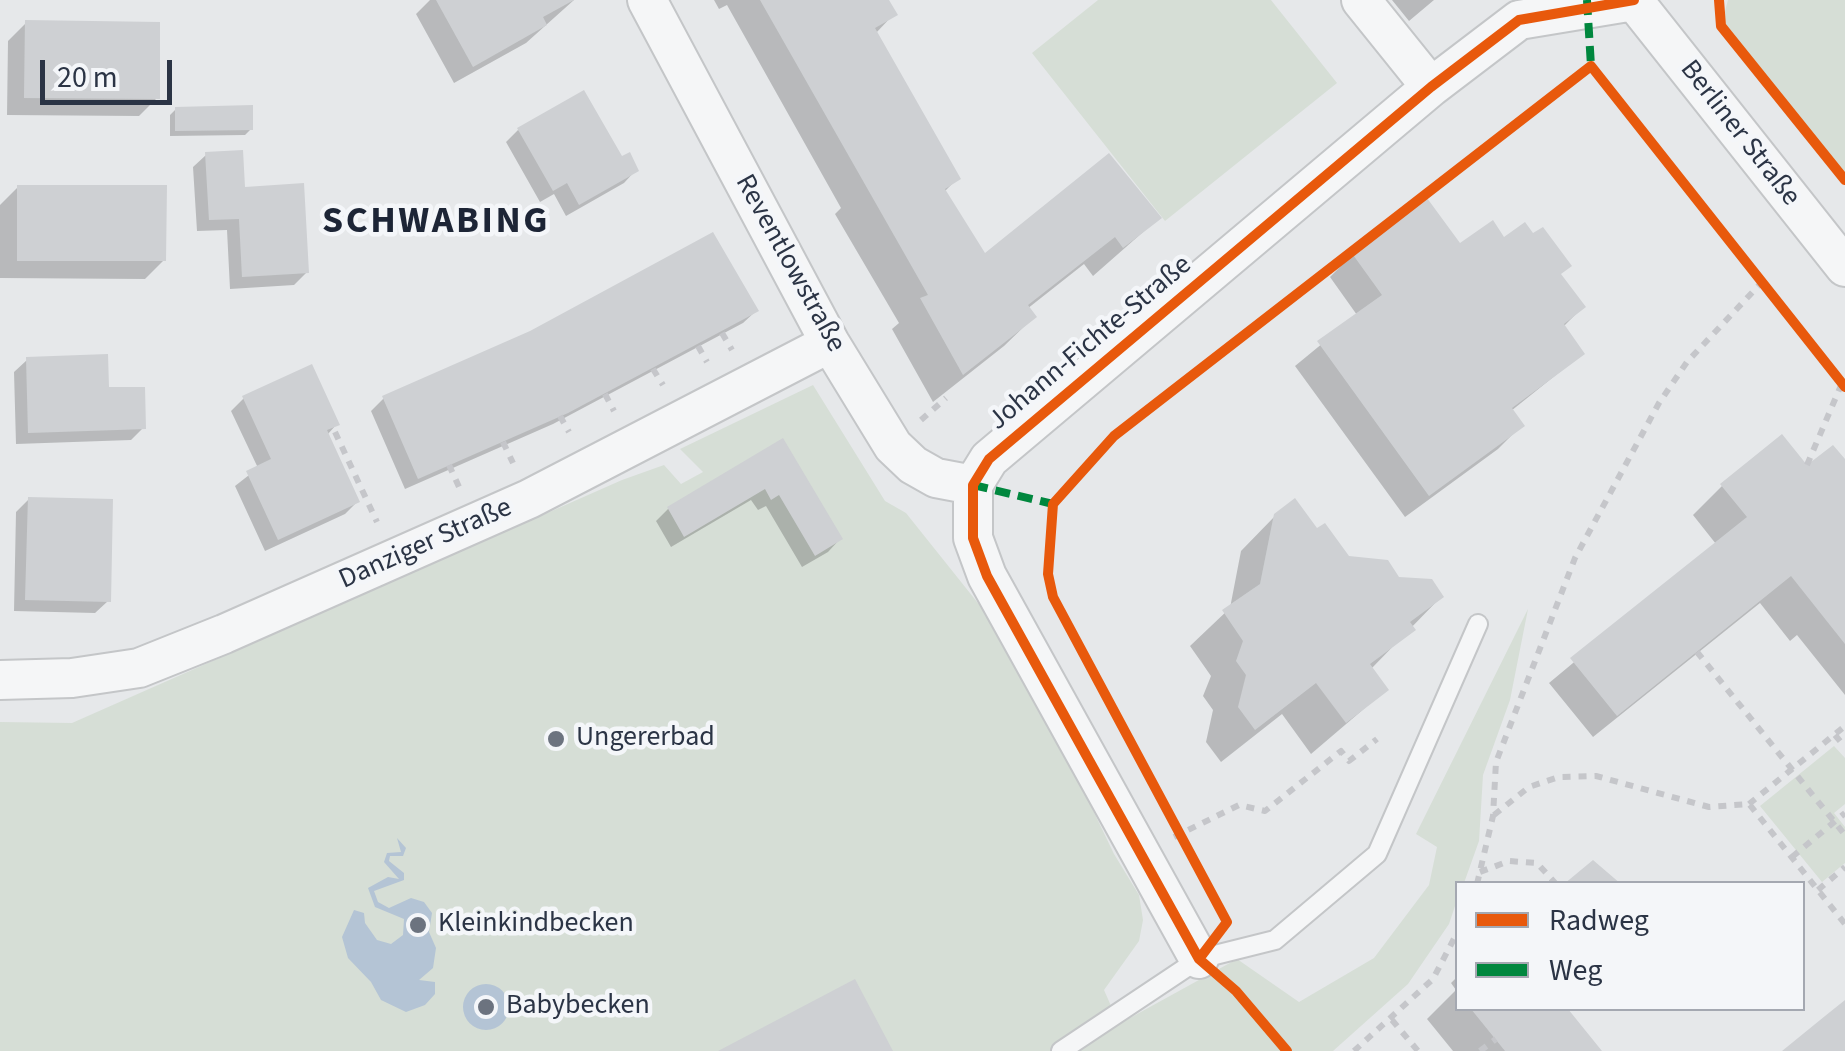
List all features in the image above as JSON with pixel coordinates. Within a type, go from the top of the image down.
[{"type":"street","name":"Reventlowstraße","points":[[646,0],[830,343],[893,446],[913,465],[936,478],[973,485]]},
{"type":"street","points":[[1361,0],[1431,87]]},
{"type":"street","name":"Johann-Fichte-Straße","points":[[973,485],[989,458],[1431,87],[1519,20],[1634,0]]},
{"type":"street","name":"Berliner Straße","points":[[1634,0],[1845,267]]},
{"type":"street","name":"Danziger Straße","points":[[0,680],[139,668],[394,559],[621,454],[830,343]]},
{"type":"street","points":[[973,485],[974,538],[987,576],[1199,959]]},
{"type":"lane","points":[[1061,1051],[1199,959],[1275,940],[1377,854],[1478,624]]},
{"type":"path","points":[[1478,881],[1493,816],[1496,762],[1575,558],[1658,403],[1687,362],[1762,282]]},
{"type":"path","points":[[1807,465],[1842,384]]},
{"type":"path","points":[[335,432],[394,559]]},
{"type":"path","points":[[1697,652],[1845,836]]},
{"type":"path","points":[[1493,816],[1530,787],[1560,777],[1596,776],[1709,807],[1749,804],[1845,726]]},
{"type":"path","points":[[1835,735],[1845,748]]},
{"type":"path","points":[[1141,853],[1239,805],[1265,811],[1341,752],[1349,761],[1377,740]]},
{"type":"path","points":[[1749,804],[1845,924]]},
{"type":"path","points":[[1792,858],[1845,813]]},
{"type":"path","points":[[1480,872],[1510,862],[1537,863],[1553,881]]},
{"type":"path","points":[[1818,890],[1845,867]]},
{"type":"path","points":[[1354,1051],[1433,980],[1455,937]]},
{"type":"path","points":[[1392,1020],[1418,1051]]},
{"type":"path","points":[[1480,1051],[1496,1039]]},
{"type":"shaded area","points":[[1098,0],[1271,0],[1337,83],[1165,221],[1032,53]]},
{"type":"shaded area","points":[[1728,0],[1845,0],[1845,180],[1721,26]]},
{"type":"shaded area","name":"Ungererbad","points":[[813,385],[885,501],[906,513],[1017,652],[1114,854],[1139,895],[1143,920],[1139,941],[1104,990],[1119,1024],[1237,959],[1299,1002],[1374,958],[1429,885],[1437,847],[1416,834],[1528,609],[1510,700],[1483,775],[1479,841],[1465,881],[1455,881],[1455,906],[1449,924],[1408,984],[1333,1051],[0,1051],[0,722],[72,723],[622,480],[664,465],[681,484],[703,472],[680,449]]},
{"type":"shaded area","points":[[1834,746],[1845,758],[1845,804],[1834,813],[1845,827],[1845,863],[1822,882],[1760,806]]},
{"type":"water","name":"Kleinkindbecken","points":[[397,838],[406,848],[403,856],[390,856],[389,861],[404,873],[404,880],[374,891],[378,902],[389,908],[411,898],[424,902],[432,913],[429,932],[436,948],[433,968],[419,980],[435,982],[435,994],[425,1005],[406,1012],[381,1000],[371,982],[348,958],[342,937],[354,910],[364,913],[365,923],[377,940],[391,944],[403,935],[404,919],[375,907],[368,888],[388,877],[399,879],[384,862],[387,853],[401,852]]},
{"type":"water","name":"Babybecken","points":[[486,984],[503,990],[509,1007],[503,1024],[486,1030],[469,1024],[463,1007],[469,990]]},
{"type":"building","points":[[436,0],[574,0],[543,17],[547,25],[473,67]]},
{"type":"building","points":[[760,0],[889,0],[898,15],[875,28],[961,179],[945,189],[985,253],[1109,153],[1162,218],[1123,248],[1115,237],[1028,305],[1037,317],[963,375],[920,298],[928,295]]},
{"type":"building","points":[[25,20],[160,22],[160,99],[24,98]]},
{"type":"building","points":[[584,90],[622,156],[630,152],[639,171],[579,205],[567,183],[553,191],[517,128]]},
{"type":"building","points":[[253,105],[253,130],[175,131],[175,107]]},
{"type":"building","points":[[243,150],[245,187],[304,183],[309,273],[242,277],[239,219],[209,220],[205,152]]},
{"type":"building","points":[[17,185],[167,185],[166,261],[17,261]]},
{"type":"building","points":[[1427,198],[1460,243],[1493,220],[1504,237],[1525,222],[1533,233],[1543,227],[1572,266],[1561,274],[1586,307],[1564,324],[1585,354],[1512,408],[1525,426],[1429,496],[1317,341],[1382,295],[1351,252]]},
{"type":"building","points":[[713,232],[759,311],[568,413],[418,479],[382,396],[530,331]]},
{"type":"building","points":[[108,354],[109,387],[145,387],[146,429],[28,433],[26,357]]},
{"type":"building","points":[[312,364],[340,425],[327,430],[360,502],[278,540],[246,471],[271,459],[242,396]]},
{"type":"building","points":[[1782,434],[1807,465],[1833,445],[1845,459],[1845,644],[1791,576],[1617,716],[1570,658],[1747,517],[1720,484]]},
{"type":"building","points":[[783,438],[843,539],[815,556],[779,495],[771,500],[765,489],[684,537],[667,507]]},
{"type":"building","points":[[28,497],[113,499],[111,602],[25,600]]},
{"type":"building","points":[[1295,498],[1317,528],[1325,523],[1349,556],[1388,560],[1399,577],[1432,579],[1444,597],[1410,622],[1416,630],[1370,664],[1389,690],[1346,723],[1316,683],[1255,730],[1238,707],[1246,675],[1236,661],[1243,641],[1222,610],[1260,584],[1274,514]]},
{"type":"building","points":[[1593,860],[1618,881],[1568,881]]},
{"type":"building","points":[[855,979],[893,1051],[718,1051]]},
{"type":"building","points":[[1845,1000],[1845,1051],[1782,1051],[1825,1016]]},
{"type":"building","points":[[1473,1011],[1570,1011],[1602,1051],[1505,1051]]},
{"type":"marked path","points":[[1587,0],[1591,66]]},
{"type":"marked path","points":[[973,485],[1053,504]]},
{"type":"cycle path","points":[[1287,1051],[1236,991],[1199,959],[987,576],[973,538],[973,485],[989,459],[1431,87],[1519,20],[1634,0]]},
{"type":"cycle path","points":[[1719,0],[1721,26],[1845,180]]},
{"type":"cycle path","points":[[1591,66],[1845,387]]},
{"type":"cycle path","points":[[1199,959],[1227,922],[1053,597],[1048,574],[1053,504],[1114,436],[1591,66]]},
{"type":"place","name":"Ungererbad","points":[[556,739]]},
{"type":"place","name":"Kleinkindbecken","points":[[418,925]]},
{"type":"place","name":"Babybecken","points":[[486,1007]]},
{"type":"district","name":"SCHWABING","points":[[436,224]]}]
